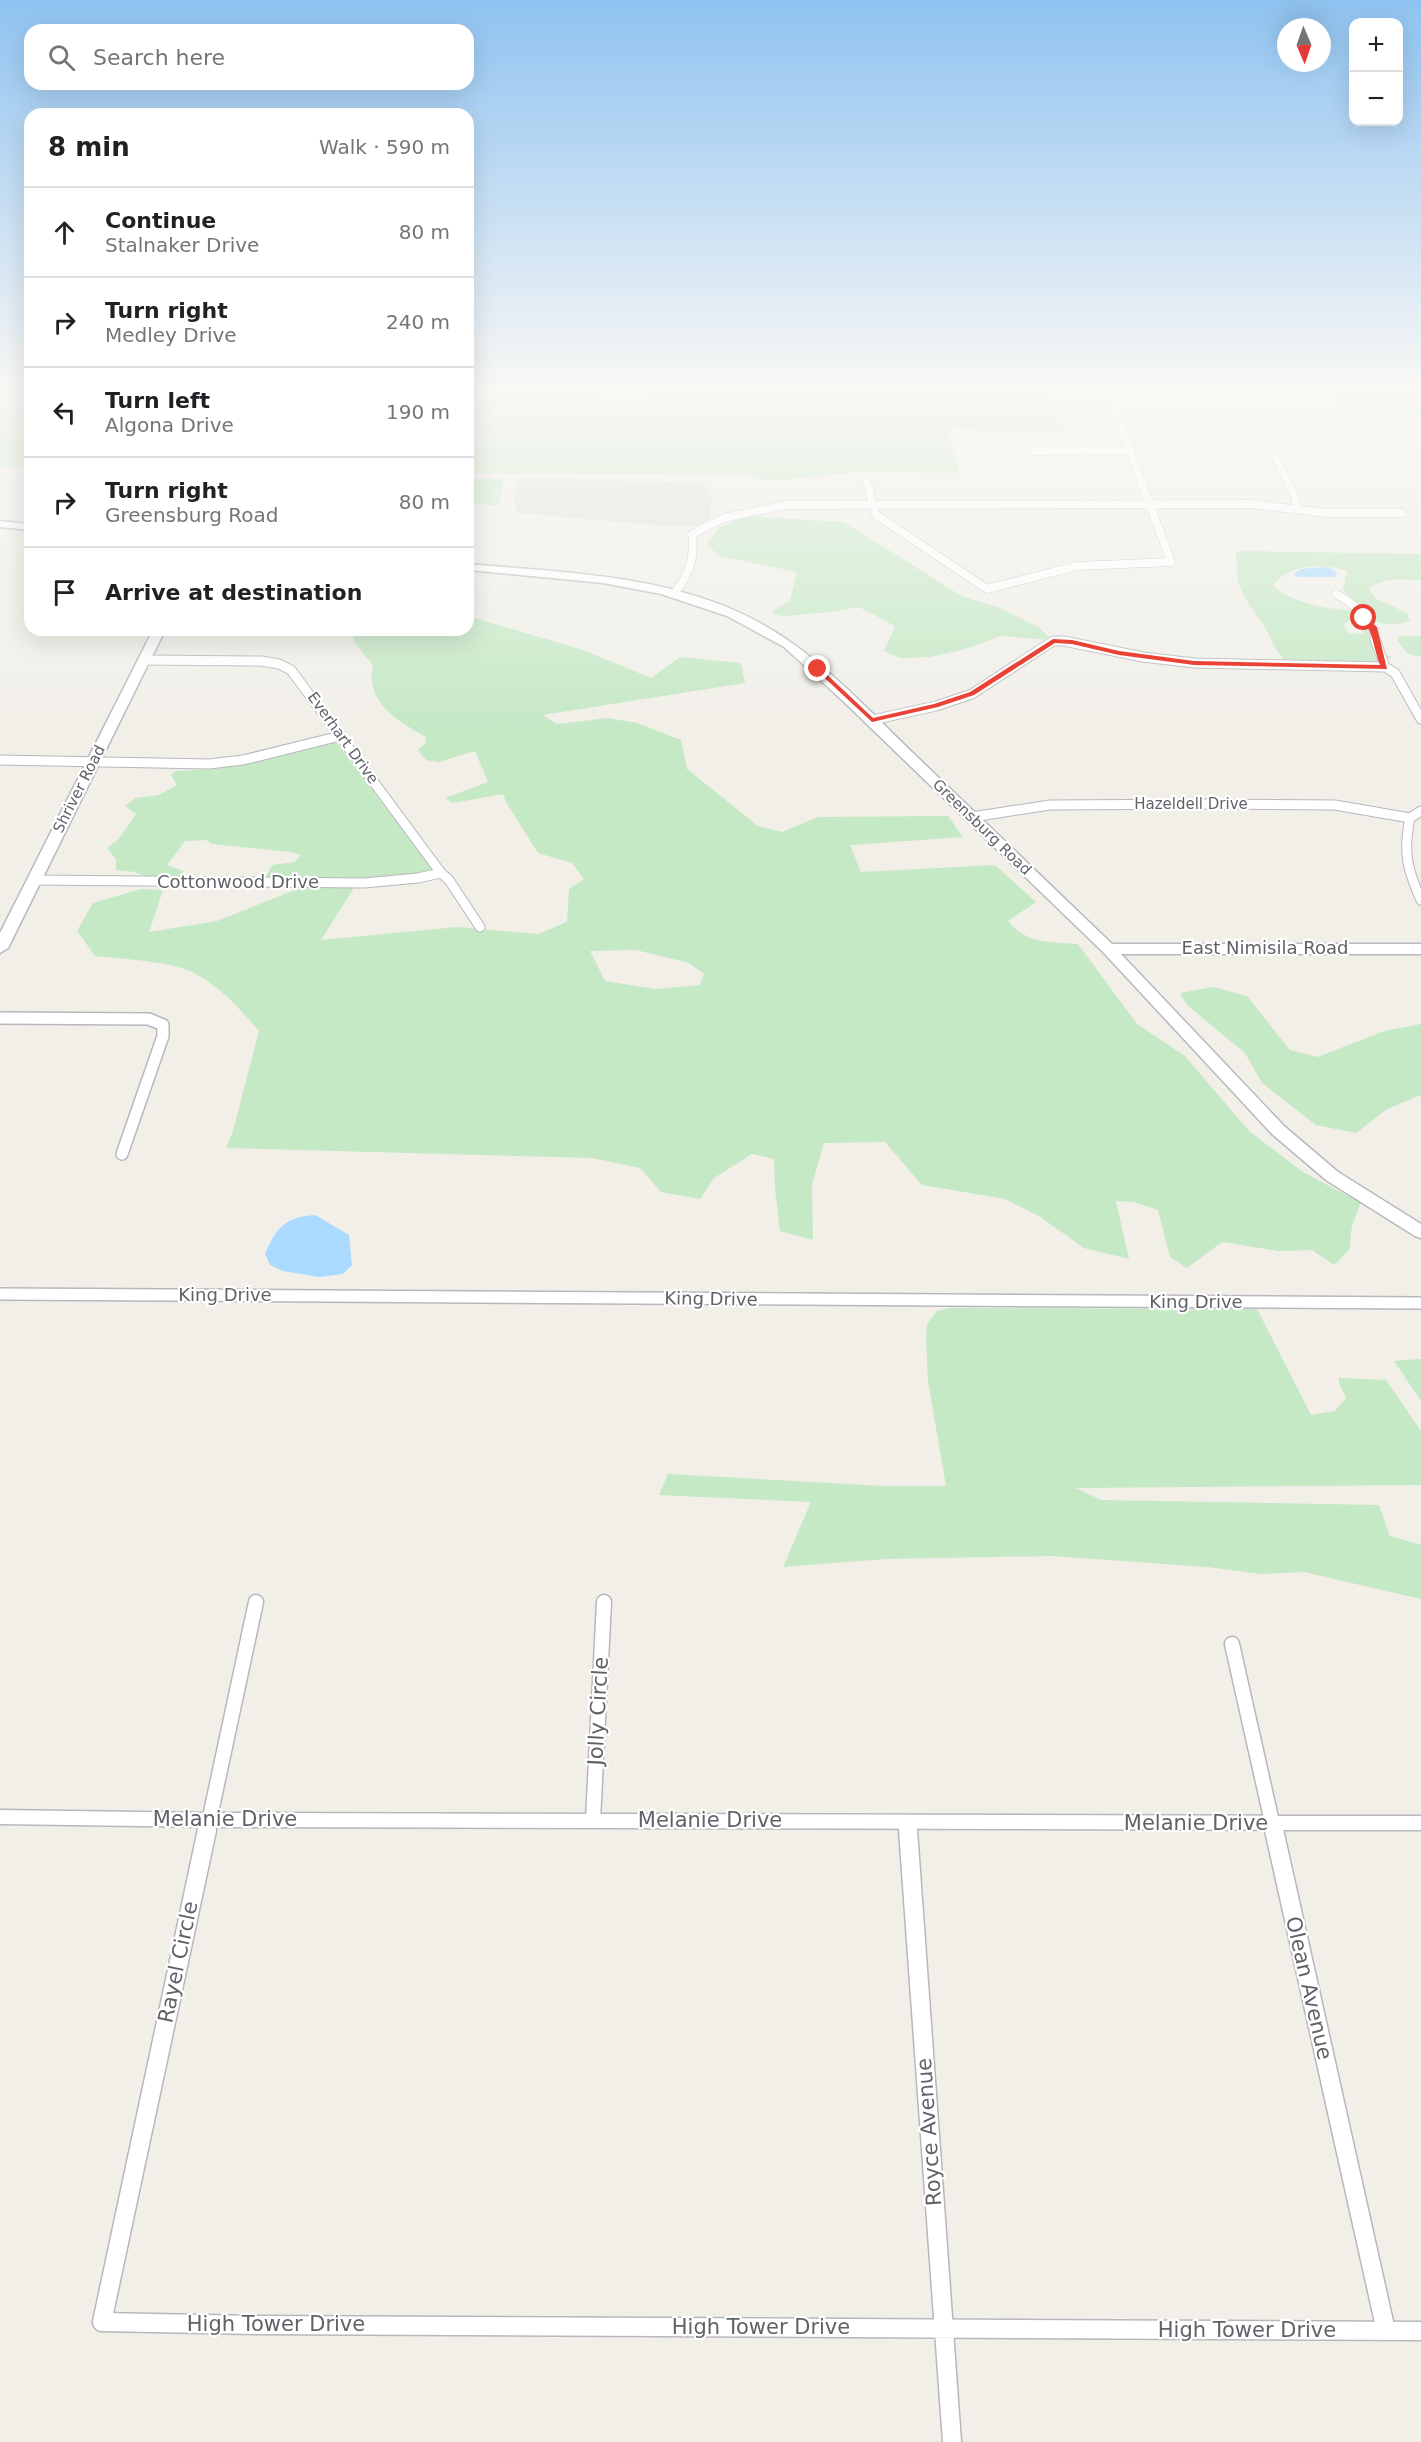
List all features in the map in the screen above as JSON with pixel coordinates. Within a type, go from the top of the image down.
[{"type":"main road","points":[[0,524],[24,526]]},
{"type":"main road","name":"Greensburg Road","points":[[474,568],[603,580],[674,594],[725,611],[775,636],[803,656],[872,720],[1108,949],[1278,1131],[1303,1153],[1357,1193],[1421,1232]]},
{"type":"main road","name":"Shriver Road","points":[[0,948],[156,636]]},
{"type":"main road","name":"East Nimisila Road","points":[[1108,949],[1421,949]]},
{"type":"street","points":[[674,594],[691,572],[695,549],[692,534],[699,529],[751,510],[788,505]]},
{"type":"street","points":[[873,505],[876,514],[885,523],[987,589],[1077,566],[1172,562],[1149,505]]},
{"type":"street","points":[[1260,505],[1326,513],[1402,513]]},
{"type":"street","points":[[1297,505],[1298,509]]},
{"type":"street","points":[[1336,594],[1350,602],[1374,627],[1376,645],[1385,668]]},
{"type":"street","points":[[872,720],[942,704],[972,694],[1042,647],[1056,641],[1072,642],[1143,657],[1194,663],[1385,668],[1395,673],[1421,719]]},
{"type":"street","name":"Everhart Drive","points":[[145,660],[261,661],[285,666],[305,687],[441,873],[449,880],[480,927]]},
{"type":"street","points":[[0,760],[199,764],[226,762],[340,736]]},
{"type":"street","name":"Hazeldell Drive","points":[[972,817],[1029,807],[1078,803],[1335,805],[1410,818]]},
{"type":"street","points":[[1421,811],[1410,818],[1404,851],[1408,869],[1421,900]]},
{"type":"street","name":"Cottonwood Drive","points":[[34,880],[364,883],[418,878],[441,873]]},
{"type":"street","points":[[0,1018],[149,1019],[163,1026],[164,1036],[122,1154]]},
{"type":"street","name":"King Drive","points":[[0,1294],[1421,1303]]},
{"type":"street","name":"Rayel Circle","points":[[102,2322],[256,1602]]},
{"type":"street","name":"Jolly Circle","points":[[593,1820],[604,1602]]},
{"type":"street","name":"Olean Avenue","points":[[1232,1644],[1386,2331]]},
{"type":"street","name":"Melanie Drive","points":[[0,1817],[209,1820],[1421,1823]]},
{"type":"street","name":"Royce Avenue","points":[[907,1822],[952,2442]]},
{"type":"street","name":"High Tower Drive","points":[[102,2322],[255,2325],[1421,2331]]},
{"type":"shaded area","points":[[515,505],[711,505],[709,519],[698,526],[654,525],[518,513]]},
{"type":"green space","points":[[747,516],[844,522],[963,597],[998,607],[1040,628],[1051,640],[1001,636],[962,650],[929,657],[900,658],[884,651],[895,626],[859,607],[783,616],[771,613],[790,600],[797,572],[720,556],[706,545],[718,528]]},
{"type":"green space","points":[[1237,552],[1421,554],[1421,580],[1388,580],[1369,588],[1375,598],[1407,613],[1410,621],[1397,624],[1379,622],[1365,614],[1343,590],[1347,571],[1338,568],[1318,566],[1297,569],[1279,578],[1273,586],[1291,597],[1310,604],[1351,610],[1355,616],[1343,625],[1349,633],[1363,634],[1362,625],[1369,627],[1372,648],[1377,653],[1392,657],[1374,665],[1288,662],[1276,649],[1238,582],[1236,555]]},
{"type":"green space","points":[[474,618],[583,650],[651,678],[680,657],[741,663],[745,683],[543,715],[557,724],[608,718],[637,723],[681,740],[687,769],[758,826],[782,832],[818,817],[948,816],[963,837],[850,845],[861,872],[995,865],[1036,902],[1008,921],[1015,929],[1030,938],[1078,944],[1137,1024],[1185,1056],[1249,1131],[1303,1172],[1361,1203],[1352,1225],[1349,1250],[1334,1265],[1312,1250],[1279,1251],[1222,1242],[1187,1268],[1170,1257],[1158,1210],[1134,1202],[1116,1201],[1129,1259],[1084,1248],[1039,1216],[1005,1199],[922,1185],[885,1142],[824,1143],[812,1185],[813,1240],[780,1231],[774,1159],[752,1154],[714,1178],[700,1199],[661,1192],[640,1168],[592,1158],[226,1148],[233,1131],[259,1031],[220,991],[192,972],[158,963],[95,956],[77,931],[93,903],[141,889],[163,890],[149,932],[217,921],[300,888],[355,886],[321,940],[457,927],[538,934],[567,922],[569,889],[584,879],[572,863],[538,853],[503,794],[453,803],[445,798],[488,782],[475,751],[439,762],[426,760],[418,750],[425,744],[426,737],[405,725],[379,700],[372,679],[373,666],[354,641],[354,636],[474,636]],"holes":[[[636,950],[689,963],[704,974],[700,985],[656,989],[605,981],[590,951]]]},
{"type":"green space","points":[[1400,636],[1421,636],[1421,657],[1408,654],[1397,640]]},
{"type":"green space","points":[[336,742],[433,870],[371,879],[266,877],[272,865],[295,862],[301,855],[212,844],[206,840],[185,841],[167,865],[183,871],[185,878],[147,877],[135,872],[116,870],[116,859],[107,848],[119,839],[136,814],[125,806],[136,798],[159,795],[177,785],[171,775],[176,771],[216,769]]},
{"type":"green space","points":[[1213,987],[1247,996],[1290,1050],[1318,1057],[1384,1031],[1421,1024],[1421,1095],[1387,1109],[1356,1133],[1316,1125],[1262,1083],[1245,1053],[1187,1005],[1180,993]]},
{"type":"green space","points":[[951,1308],[1257,1309],[1311,1415],[1335,1411],[1346,1398],[1339,1378],[1386,1380],[1421,1431],[1421,1485],[1076,1488],[1101,1500],[1379,1505],[1390,1536],[1421,1545],[1421,1599],[1304,1572],[1261,1574],[1207,1567],[1051,1556],[886,1559],[783,1567],[811,1502],[659,1495],[668,1474],[883,1486],[946,1486],[928,1381],[926,1337],[927,1324],[937,1311]]},
{"type":"green space","points":[[1421,1359],[1421,1401],[1394,1361]]},
{"type":"water","points":[[1325,567],[1337,573],[1335,577],[1298,577],[1293,574],[1301,569]]},
{"type":"water","points":[[315,1215],[349,1235],[352,1265],[343,1274],[319,1277],[283,1271],[270,1265],[265,1254],[278,1230],[296,1218]]},
{"type":"route","points":[[818,669],[872,720],[936,706],[972,694],[1053,641],[1072,642],[1119,653],[1194,663],[1385,668],[1376,645],[1374,627],[1364,618]]}]
